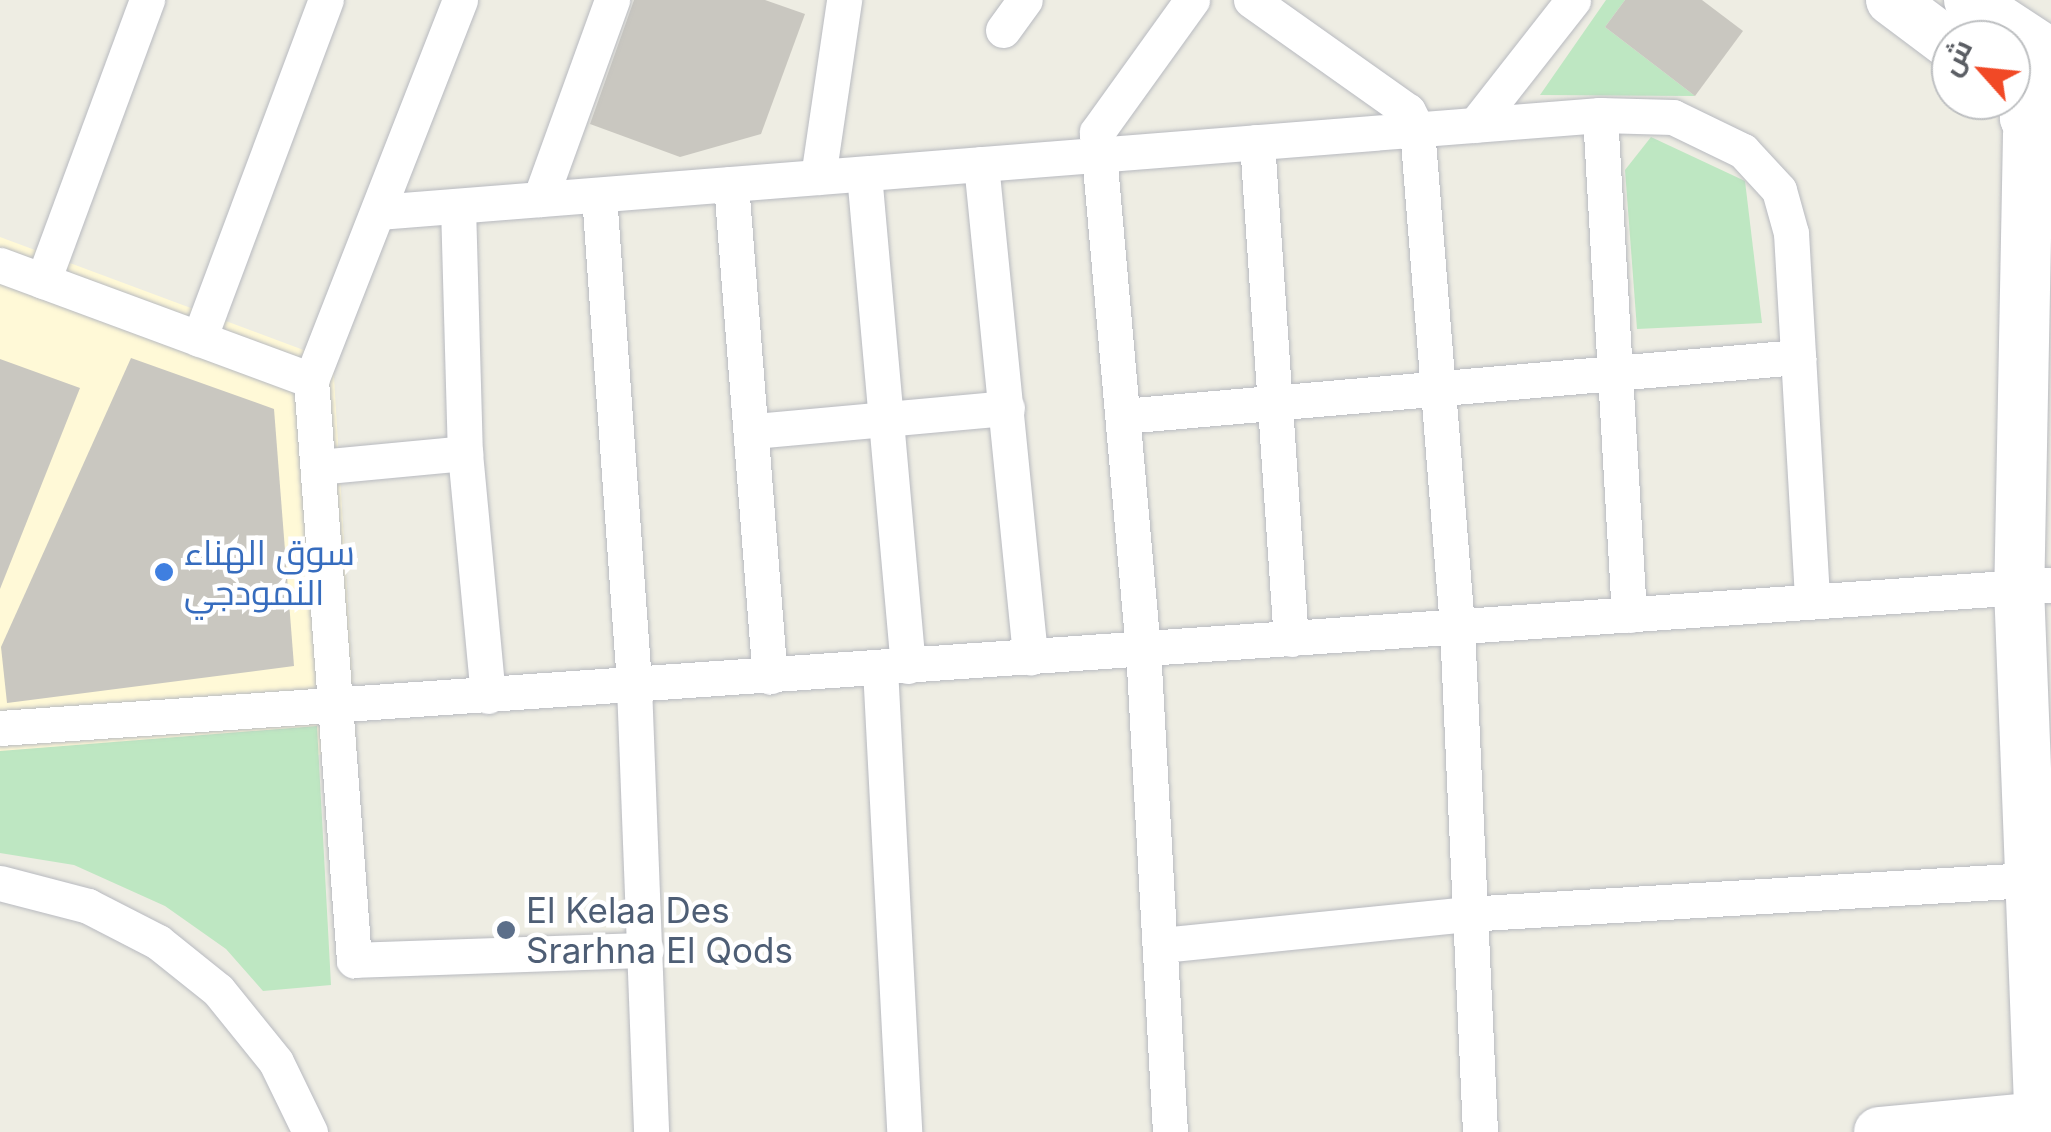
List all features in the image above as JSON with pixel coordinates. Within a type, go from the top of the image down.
[{"type":"main road","points":[[1890,0],[1973,14],[2051,54]]},
{"type":"main road","points":[[1879,1132],[2043,1121],[2029,880],[2035,586],[2028,129],[2051,73]]},
{"type":"street","points":[[43,281],[147,0]]},
{"type":"street","points":[[199,339],[326,0]]},
{"type":"street","points":[[460,0],[310,380],[354,960],[646,950]]},
{"type":"street","points":[[540,199],[612,0]]},
{"type":"street","points":[[818,177],[844,0]]},
{"type":"street","points":[[1002,30],[1025,0]]},
{"type":"street","points":[[1170,1132],[1143,650],[1097,132],[1192,0]]},
{"type":"street","points":[[1251,0],[1408,111],[1417,130],[1457,627],[1466,914],[1480,1132]]},
{"type":"street","points":[[1474,125],[1557,6]]},
{"type":"street","points":[[378,212],[1600,115],[1674,117],[1765,169],[1791,233],[1812,594]]},
{"type":"street","points":[[1600,115],[1629,614]]},
{"type":"street","points":[[1256,142],[1278,401],[1291,639]]},
{"type":"street","points":[[981,164],[1030,658]]},
{"type":"street","points":[[864,174],[886,419],[904,1132]]},
{"type":"street","points":[[731,184],[754,431],[770,676]]},
{"type":"street","points":[[599,195],[634,686],[651,1132]]},
{"type":"street","points":[[458,206],[465,453],[488,696]]},
{"type":"street","points":[[0,265],[310,380]]},
{"type":"street","points":[[1123,416],[1798,356]]},
{"type":"street","points":[[754,431],[1006,408]]},
{"type":"street","points":[[318,467],[465,453]]},
{"type":"street","points":[[0,728],[334,708],[1457,627],[1812,594],[2035,586]]},
{"type":"street","points":[[1162,945],[1466,914],[2029,880]]},
{"type":"street","points":[[0,884],[88,906],[158,942],[218,990],[276,1062],[310,1132]]},
{"type":"shaded area","points":[[0,237],[333,361],[357,752],[0,778]]},
{"type":"green space","points":[[1606,0],[1625,0],[1605,27],[1695,96],[1540,95]]},
{"type":"green space","points":[[1651,137],[1745,181],[1762,323],[1637,329],[1625,170]]},
{"type":"green space","points":[[317,726],[331,985],[263,991],[226,949],[165,906],[74,865],[0,853],[0,751]]},
{"type":"building","points":[[634,0],[765,0],[805,14],[761,134],[680,157],[590,124]]},
{"type":"building","points":[[1625,0],[1702,0],[1743,31],[1695,96],[1605,27]]},
{"type":"building","points":[[131,358],[274,409],[294,666],[7,703],[1,647]]},
{"type":"building","points":[[0,359],[80,388],[0,589]]},
{"type":"place","name":"سوق الهناء النمودجي","points":[[164,572]]},
{"type":"place","name":"El Kelaa Des Srarhna El Qods","points":[[506,930]]}]
